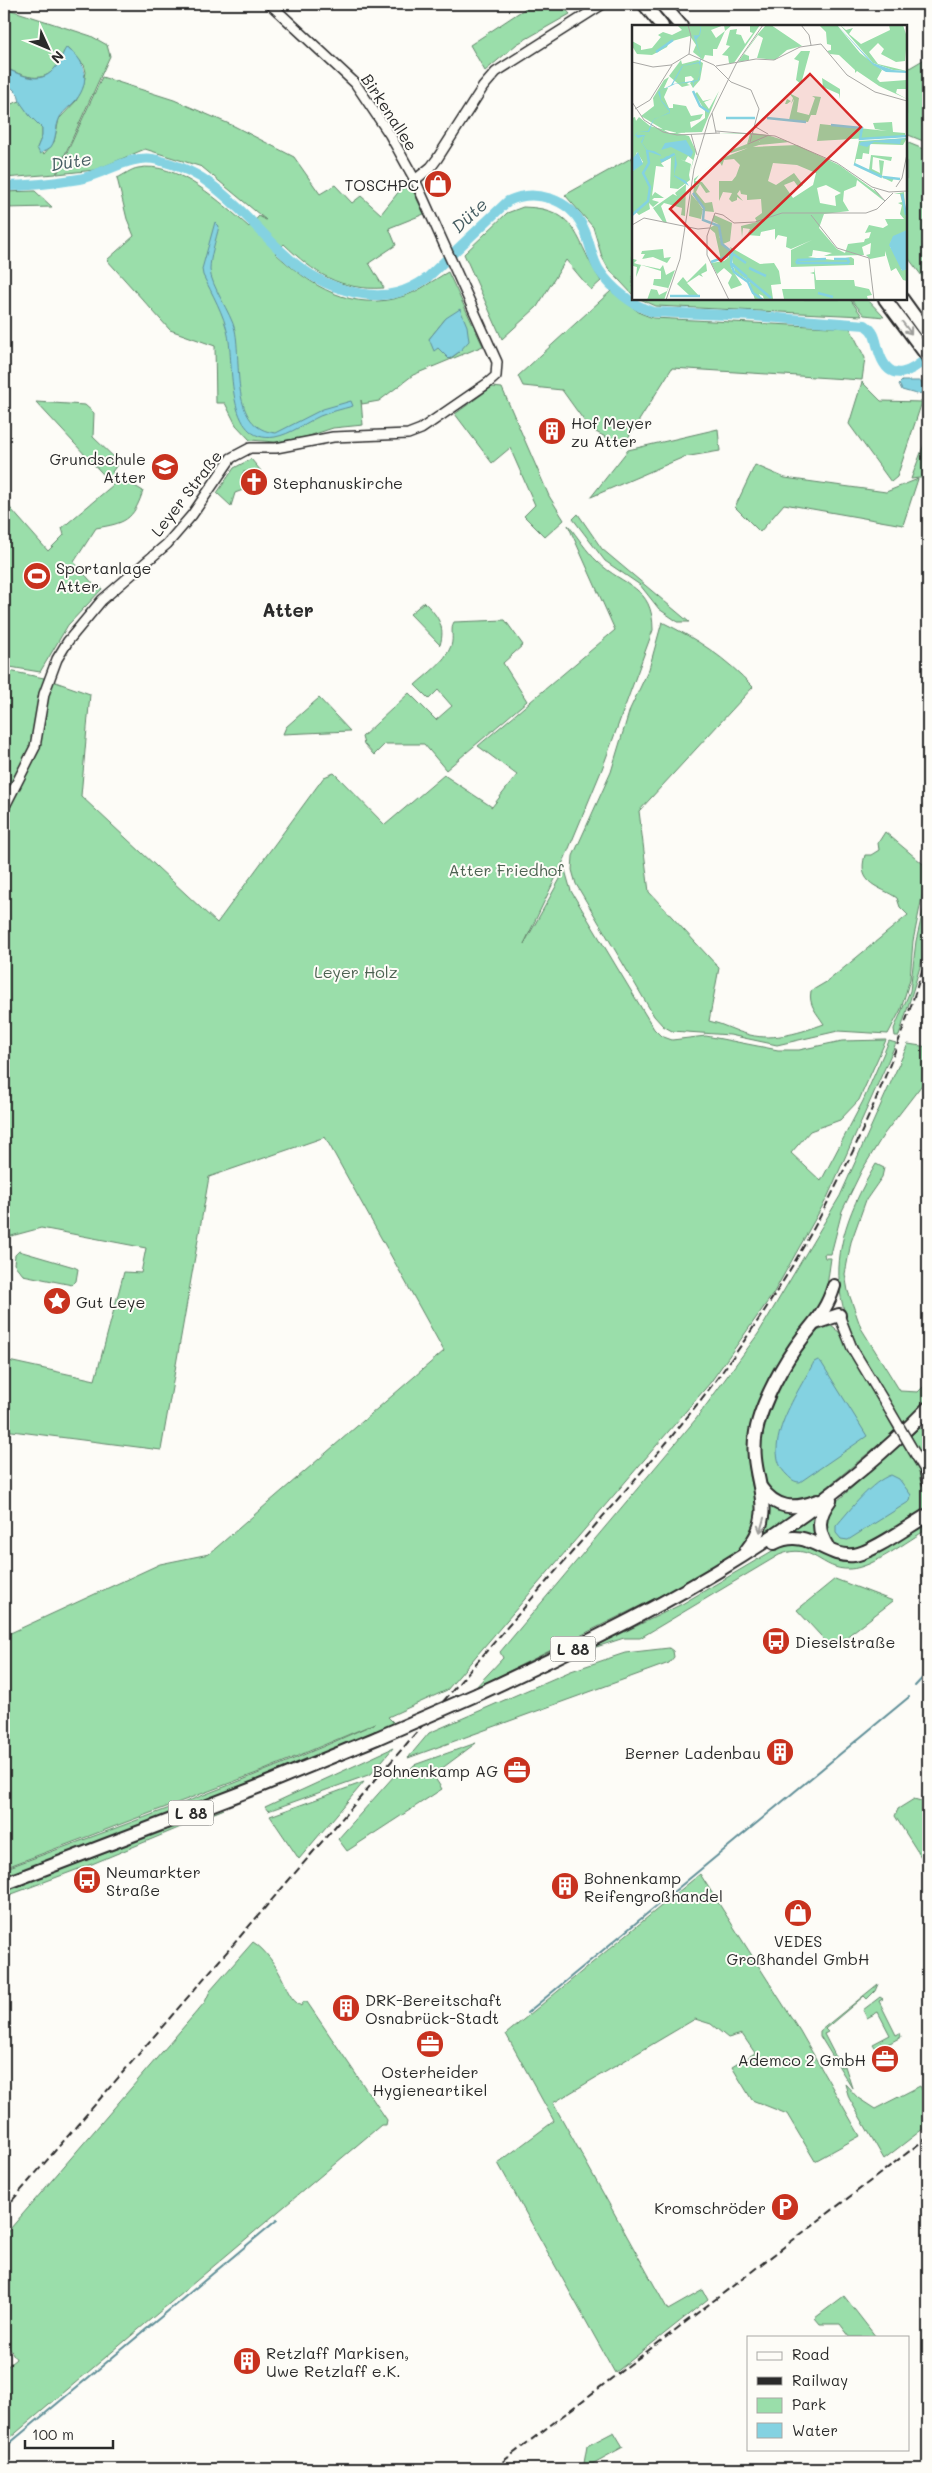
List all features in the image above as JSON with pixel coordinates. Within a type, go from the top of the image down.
[{"type":"highway","points":[[644,4],[661,25]]},
{"type":"highway","points":[[662,4],[680,25]]},
{"type":"highway","points":[[886,300],[928,357]]},
{"type":"highway","points":[[903,300],[928,335]]},
{"type":"highway","points":[[740,1559],[759,1535],[762,1525],[764,1505],[754,1451],[760,1415],[767,1398],[802,1338],[825,1311],[834,1286]]},
{"type":"highway","points":[[815,1323],[839,1316]]},
{"type":"highway","name":"L 88","points":[[4,1884],[260,1786],[376,1738],[478,1694],[609,1631],[740,1559],[834,1494],[928,1408]]},
{"type":"highway","points":[[760,1486],[776,1503],[795,1508],[834,1494]]},
{"type":"highway","points":[[828,1548],[822,1538],[819,1519],[834,1494]]},
{"type":"highway","points":[[740,1559],[791,1537],[812,1541],[843,1555],[855,1555],[927,1515]]},
{"type":"street","name":"Birkenallee","points":[[270,4],[354,82],[390,135],[415,180]]},
{"type":"street","points":[[415,180],[434,163],[483,87],[496,72],[602,4]]},
{"type":"street","name":"Leyer Straße","points":[[4,808],[35,747],[44,694],[57,659],[68,641],[102,600],[167,544],[192,515],[231,458],[250,448],[276,448],[333,437],[408,434],[436,419],[496,376],[497,362],[415,180]]},
{"type":"street","points":[[839,1316],[852,1348],[928,1476]]},
{"type":"green space","points":[[532,4],[561,4],[570,14],[517,44],[485,71],[470,45]]},
{"type":"green space","points":[[11,10],[91,36],[107,45],[110,56],[56,174],[4,178],[4,108],[20,101],[30,116],[42,128],[42,136],[37,148],[44,154],[54,142],[59,119],[76,101],[83,87],[86,72],[84,65],[68,48],[55,69],[42,77],[29,77],[7,69],[4,70],[4,21]]},
{"type":"green space","points":[[928,57],[928,143],[907,134],[907,69]]},
{"type":"green space","points":[[102,77],[174,100],[234,126],[294,157],[320,194],[335,185],[352,203],[361,196],[381,214],[408,180],[424,214],[389,228],[396,245],[369,263],[384,288],[354,286],[329,278],[306,264],[284,244],[275,253],[318,286],[350,299],[367,301],[385,300],[410,294],[448,272],[483,346],[413,375],[379,401],[362,404],[361,400],[363,425],[333,428],[306,437],[276,442],[250,440],[236,425],[225,403],[216,403],[215,346],[170,330],[107,260],[134,236],[127,219],[117,178],[138,168],[153,167],[183,177],[212,196],[249,227],[259,216],[266,220],[202,167],[145,149],[95,170],[57,174]],"holes":[[[446,318],[459,352],[450,359],[429,339]]]},
{"type":"green space","points":[[907,142],[928,151],[928,261],[923,270],[928,273],[928,284],[907,256]]},
{"type":"green space","points":[[632,158],[632,294],[608,268],[602,257],[593,227],[565,195]]},
{"type":"green space","points":[[35,191],[52,207],[4,208],[4,192]]},
{"type":"green space","points":[[523,207],[542,209],[556,214],[566,221],[574,230],[601,281],[591,290],[566,260],[537,307],[502,339],[464,254],[507,213]]},
{"type":"green space","points":[[611,291],[640,313],[653,318],[850,328],[865,358],[862,380],[672,368],[623,446],[590,429],[562,390],[523,386],[518,376]]},
{"type":"green space","points":[[642,300],[851,300],[862,316],[656,306]]},
{"type":"green space","points":[[852,300],[868,300],[884,317],[864,315]]},
{"type":"green space","points":[[862,382],[881,401],[922,402],[897,477],[891,482],[849,424]]},
{"type":"green space","points":[[492,387],[502,388],[549,496],[564,520],[545,537],[524,516],[535,505],[510,448],[492,463],[455,414]]},
{"type":"green space","points":[[36,402],[85,405],[94,413],[93,437],[119,462],[112,472],[143,491],[136,509],[131,515],[121,522],[96,528],[74,562],[95,586],[100,586],[102,589],[68,625],[40,672],[4,666],[4,501],[48,551],[64,535],[62,528],[113,485]]},
{"type":"green space","points":[[718,429],[720,451],[684,457],[591,497],[628,450]]},
{"type":"green space","points":[[928,434],[928,477],[911,479]]},
{"type":"green space","points":[[251,459],[261,471],[243,472],[243,490],[235,493],[231,506],[217,493],[234,468]]},
{"type":"green space","points":[[755,465],[785,478],[886,492],[918,479],[903,525],[784,504],[760,532],[735,507]]},
{"type":"green space","points":[[578,514],[602,549],[689,622],[678,622],[659,609],[640,585],[605,561],[573,519]]},
{"type":"green space","points":[[568,525],[598,562],[642,595],[652,615],[653,630],[602,769],[565,858],[524,944],[565,870],[571,891],[654,1029],[661,1036],[672,1040],[706,1036],[778,1050],[799,1050],[842,1041],[886,1040],[859,1100],[840,1120],[810,1131],[791,1153],[821,1181],[863,1101],[889,1041],[896,1043],[827,1198],[773,1294],[710,1383],[447,1690],[388,1717],[395,1724],[322,1756],[4,1879],[4,1869],[238,1782],[376,1723],[262,1771],[4,1868],[4,1636],[160,1564],[209,1554],[444,1351],[325,1137],[209,1177],[161,1450],[4,1430],[4,1360],[95,1380],[124,1272],[141,1273],[146,1248],[41,1228],[4,1238],[4,670],[44,678],[90,694],[81,796],[217,923],[324,777],[334,773],[385,825],[444,775],[492,807],[517,775],[478,746],[615,630]]},
{"type":"green space","points":[[424,602],[433,612],[441,626],[442,638],[440,645],[410,614]]},
{"type":"green space","points":[[505,620],[523,645],[503,663],[527,701],[446,770],[424,744],[385,744],[374,755],[364,744],[362,737],[409,693],[436,720],[452,706],[438,690],[429,699],[415,685],[445,657],[452,643],[452,627],[454,622]]},
{"type":"green space","points":[[662,622],[710,650],[753,687],[639,811],[649,892],[719,968],[709,1021],[759,1037],[797,1033],[824,1024],[812,1005],[811,991],[828,981],[908,915],[900,907],[897,898],[871,883],[864,873],[865,855],[871,855],[879,850],[878,843],[885,832],[928,868],[913,941],[910,979],[901,1009],[888,1034],[838,1031],[777,1045],[730,1035],[672,1031],[663,1026],[654,1016],[576,884],[572,870],[573,856],[611,772],[630,709],[649,669]]},
{"type":"green space","points":[[319,698],[350,731],[283,734],[286,727]]},
{"type":"green space","points":[[928,890],[928,941],[899,1036],[895,1036],[894,1029],[910,991],[916,941]]},
{"type":"green space","points":[[908,1044],[928,1047],[928,1077],[884,1134],[862,1170],[842,1211],[831,1254],[824,1254],[825,1258],[831,1258],[825,1300],[750,1432],[748,1453],[750,1476],[759,1516],[747,1542],[731,1556],[660,1596],[475,1688],[503,1658],[500,1652],[696,1419],[758,1334],[840,1196]]},
{"type":"green space","points":[[876,1164],[884,1168],[882,1177],[866,1200],[851,1242],[845,1274],[848,1291],[861,1328],[900,1391],[918,1392],[928,1382],[928,1400],[903,1423],[863,1357],[849,1327],[841,1298],[839,1268],[844,1237],[856,1202]]},
{"type":"green space","points":[[19,1251],[78,1269],[76,1281],[72,1285],[23,1275],[14,1264],[15,1255]]},
{"type":"green space","points":[[831,1326],[839,1332],[895,1431],[814,1498],[795,1505],[770,1494],[761,1472],[759,1451],[764,1417],[782,1380],[810,1337],[817,1331]]},
{"type":"green space","points":[[920,1427],[928,1443],[928,1465],[911,1436]]},
{"type":"green space","points":[[902,1443],[917,1466],[928,1498],[926,1507],[919,1516],[866,1547],[844,1551],[830,1544],[823,1520],[827,1510]]},
{"type":"green space","points":[[768,1502],[801,1511],[759,1540],[769,1516]]},
{"type":"green space","points":[[819,1511],[819,1540],[789,1532]]},
{"type":"green space","points":[[928,1523],[928,1529],[880,1559],[850,1569],[831,1566],[809,1554],[801,1552],[779,1555],[640,1638],[624,1638],[587,1650],[682,1604],[784,1544],[800,1541],[832,1556],[907,1532]]},
{"type":"green space","points":[[835,1579],[893,1601],[832,1648],[797,1610]]},
{"type":"green space","points":[[669,1648],[673,1651],[674,1657],[669,1663],[408,1758],[429,1733],[571,1671],[625,1653]]},
{"type":"green space","points":[[476,1743],[433,1775],[442,1789],[347,1851],[338,1839],[394,1776],[403,1777],[414,1765]]},
{"type":"green space","points":[[393,1748],[371,1774],[268,1811],[265,1807]]},
{"type":"green space","points":[[364,1782],[299,1859],[270,1816]]},
{"type":"green space","points":[[914,1799],[928,1803],[928,1868],[895,1816],[898,1809]]},
{"type":"green space","points":[[224,1809],[92,1864],[4,1897],[4,1891]]},
{"type":"green space","points":[[700,1874],[800,2031],[860,2136],[815,2161],[787,2114],[752,2100],[732,2067],[755,2053],[742,2034],[728,2038],[711,2024],[695,2019],[553,2103],[668,2310],[703,2290],[708,2299],[615,2373],[498,2163],[554,2121],[506,2034]]},
{"type":"green space","points":[[253,1942],[262,1949],[274,1964],[294,2001],[301,2006],[303,2002],[307,2002],[387,2120],[386,2125],[381,2125],[4,2443],[4,2369],[16,2359],[4,2339],[4,2236],[205,2002],[210,1991]]},
{"type":"green space","points":[[878,1984],[875,1991],[867,1999],[864,1996],[825,2029],[828,2032],[824,2034],[841,2067],[845,2066],[852,2088],[820,2036],[820,2031]]},
{"type":"green space","points":[[880,1997],[883,1999],[879,2001],[896,2035],[900,2033],[901,2037],[877,2050],[873,2044],[890,2035],[878,2012],[867,2018],[863,2010]]},
{"type":"green space","points":[[845,2084],[858,2098],[875,2109],[920,2086],[928,2101],[928,2125],[884,2159],[849,2098]]},
{"type":"green space","points":[[844,2296],[875,2336],[849,2336],[840,2324],[820,2324],[815,2318]]},
{"type":"green space","points":[[614,2432],[623,2447],[583,2469],[587,2446]]},
{"type":"water","points":[[66,48],[73,52],[82,64],[85,78],[84,86],[76,100],[60,117],[51,147],[40,154],[37,148],[42,136],[42,128],[20,102],[18,94],[5,81],[4,70],[7,69],[29,77],[42,77],[54,70]]},
{"type":"water","points":[[215,222],[219,226],[210,265],[211,276],[235,330],[240,392],[244,407],[251,420],[261,429],[276,433],[323,409],[351,401],[353,406],[320,416],[281,436],[259,436],[247,428],[240,416],[235,399],[230,348],[224,319],[203,275],[202,269]]},
{"type":"water","points":[[460,309],[467,326],[469,341],[449,359],[438,348],[434,351],[429,339],[446,318]]},
{"type":"water","points":[[902,381],[919,381],[928,387],[928,392],[916,394],[902,390],[899,384]]},
{"type":"water","points":[[818,1360],[867,1436],[798,1482],[788,1476],[779,1464],[777,1450],[779,1434],[792,1402],[814,1362]]},
{"type":"water","points":[[891,1475],[899,1479],[911,1495],[910,1501],[848,1540],[841,1539],[836,1533],[836,1526],[876,1483]]},
{"type":"waterway","points":[[4,15],[12,4]]},
{"type":"waterway","name":"Düte","points":[[4,186],[79,179],[138,159],[165,162],[194,173],[207,181],[232,202],[297,266],[316,278],[338,288],[372,295],[397,293],[420,283],[508,201],[518,197],[540,196],[561,203],[570,209],[583,227],[596,265],[604,277],[623,296],[645,309],[653,312],[753,316],[865,325],[872,331],[885,364],[896,373],[909,370],[928,357]]},
{"type":"waterway","points":[[915,1686],[928,1672]]},
{"type":"waterway","points":[[527,2013],[909,1697]]},
{"type":"waterway","points":[[4,2448],[277,2220]]},
{"type":"railway","points":[[4,2210],[668,1441],[727,1365],[767,1307],[796,1260],[848,1161],[892,1058],[928,951]]},
{"type":"railway","points":[[493,2469],[928,2137]]},
{"type":"place","name":"TOSCHPC","points":[[438,184]]},
{"type":"place","name":"Hof Meyer zu Atter","points":[[552,431]]},
{"type":"place","name":"Grundschule Atter","points":[[165,467]]},
{"type":"place","name":"Stephanuskirche","points":[[254,482]]},
{"type":"place","name":"Sportanlage Atter","points":[[37,576]]},
{"type":"place","name":"Gut Leye","points":[[57,1301]]},
{"type":"place","name":"Dieselstraße","points":[[776,1641]]},
{"type":"place","name":"Berner Ladenbau","points":[[780,1752]]},
{"type":"place","name":"Bohnenkamp AG","points":[[517,1770]]},
{"type":"place","name":"Neumarkter Straße","points":[[87,1880]]},
{"type":"place","name":"Bohnenkamp Reifengroßhandel","points":[[565,1886]]},
{"type":"place","name":"VEDES Großhandel GmbH","points":[[798,1913]]},
{"type":"place","name":"DRK-Bereitschaft Osnabrück-Stadt","points":[[346,2008]]},
{"type":"place","name":"Osterheider Hygieneartikel","points":[[430,2044]]},
{"type":"place","name":"Ademco 2 GmbH","points":[[885,2059]]},
{"type":"place","name":"Kromschröder","points":[[785,2207]]},
{"type":"place","name":"Retzlaff Markisen, Uwe Retzlaff e.K.","points":[[247,2361]]},
{"type":"district","name":"Atter","points":[[288,609]]},
{"type":"park label","name":"Atter Friedhof","points":[[506,869]]},
{"type":"park label","name":"Leyer Holz","points":[[356,971]]}]
